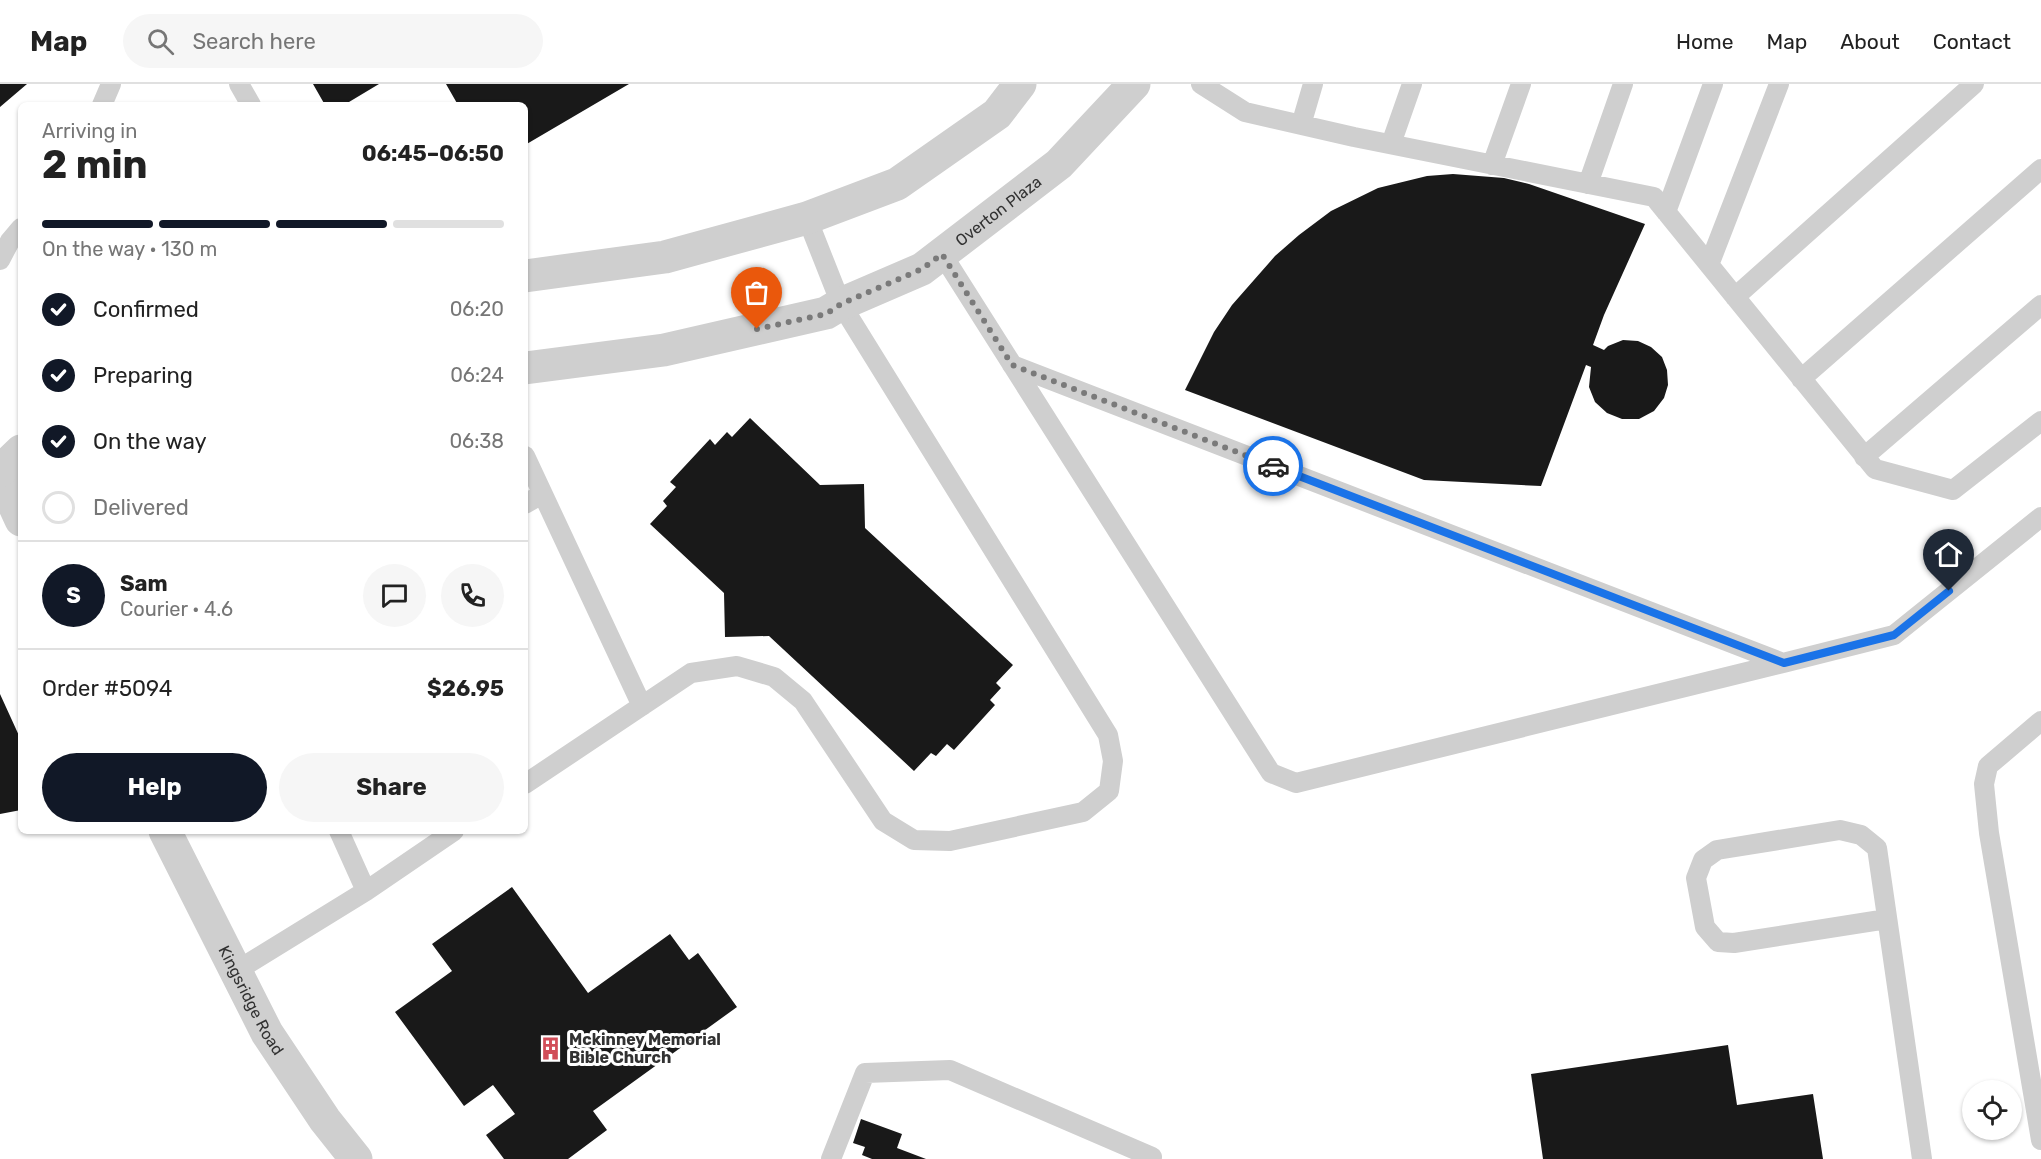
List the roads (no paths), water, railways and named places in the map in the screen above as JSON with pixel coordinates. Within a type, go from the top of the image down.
[{"type":"street","points":[[528,276],[666,257],[807,218],[897,184],[997,114],[1020,84]]},
{"type":"street","name":"Overton Plaza","points":[[528,368],[664,350],[826,314],[841,304],[922,269],[1059,164],[1134,84]]},
{"type":"street","points":[[0,472],[18,454]]},
{"type":"street","points":[[0,472],[18,470]]},
{"type":"street","points":[[0,472],[18,513]]},
{"type":"street","name":"Kingsridge Road","points":[[167,834],[267,1033],[325,1120],[357,1159]]},
{"type":"lane","points":[[103,102],[111,84]]},
{"type":"lane","points":[[239,84],[249,102]]},
{"type":"lane","points":[[1201,84],[1245,112],[1653,197],[1875,469],[1953,490],[2041,421]]},
{"type":"lane","points":[[1301,125],[1314,84]]},
{"type":"lane","points":[[1391,144],[1412,84]]},
{"type":"lane","points":[[1491,165],[1521,84]]},
{"type":"lane","points":[[1588,184],[1623,84]]},
{"type":"lane","points":[[1666,212],[1713,84]]},
{"type":"lane","points":[[1709,265],[1779,84]]},
{"type":"lane","points":[[1735,297],[1974,84]]},
{"type":"lane","points":[[1801,380],[2041,169]]},
{"type":"lane","points":[[528,782],[691,673],[737,666],[774,677],[803,701],[883,820],[914,840],[950,841],[1083,812],[1109,792],[1113,761],[1108,735],[841,304],[807,218]]},
{"type":"lane","points":[[0,260],[18,232]]},
{"type":"lane","points":[[942,254],[1271,773],[1296,783],[1894,635],[2041,517]]},
{"type":"lane","points":[[1864,457],[2041,305]]},
{"type":"lane","points":[[1012,365],[1784,663]]},
{"type":"lane","points":[[528,472],[533,499],[642,705]]},
{"type":"lane","points":[[2041,721],[1988,766],[1984,784],[1989,833],[2041,1140]]},
{"type":"lane","points":[[1887,919],[1734,942],[1718,942],[1705,927],[1696,878],[1703,860],[1717,850],[1840,830],[1862,836],[1877,848],[1922,1159]]},
{"type":"lane","points":[[340,834],[366,891]]},
{"type":"lane","points":[[236,971],[366,891],[450,834]]},
{"type":"lane","points":[[831,1159],[865,1073],[950,1070],[1152,1157]]},
{"type":"place","name":"Mckinney Memorial Bible Church","points":[[551,1048]]}]
